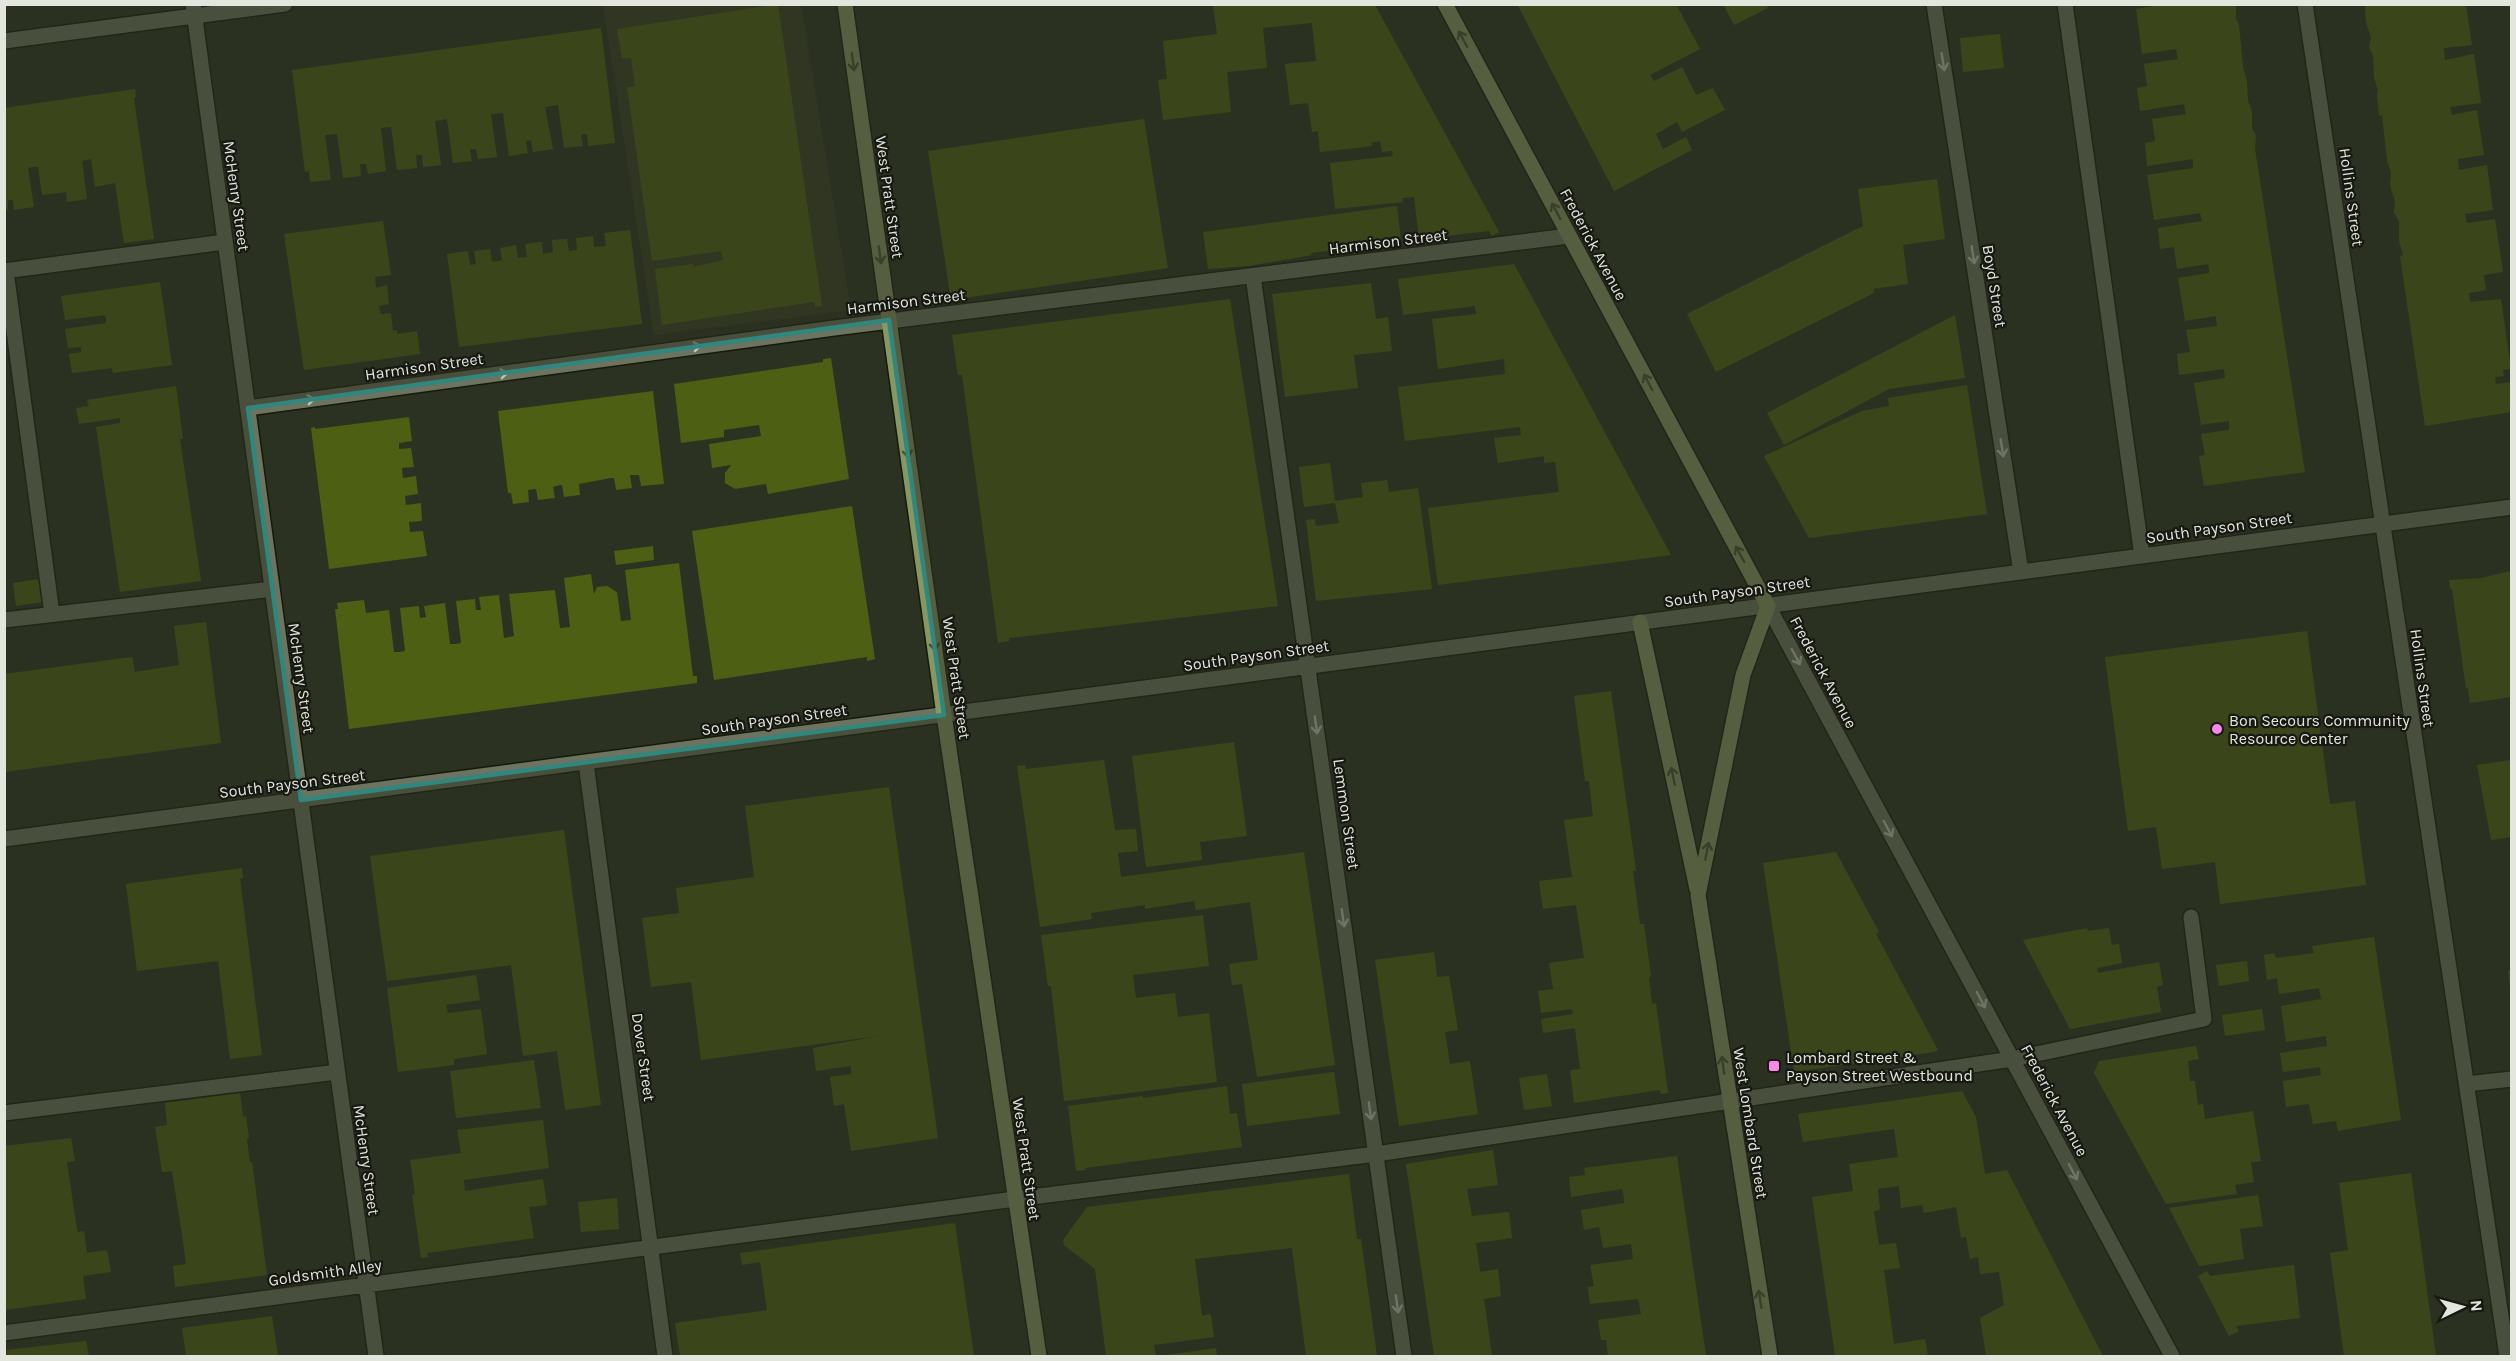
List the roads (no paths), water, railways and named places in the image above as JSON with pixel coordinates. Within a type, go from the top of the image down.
[{"type":"main road","name":"West Pratt Street","points":[[844,4],[944,715],[1039,1356]]},
{"type":"main road","name":"Frederick Avenue","points":[[1445,4],[1768,606]]},
{"type":"main road","name":"West Lombard Street","points":[[1698,895],[1743,675],[1768,606]]},
{"type":"main road","name":"West Lombard Street","points":[[1640,622],[1698,895],[1728,1100],[1770,1356]]},
{"type":"street","points":[[4,41],[193,10],[285,4]]},
{"type":"street","name":"Boyd Street","points":[[1934,4],[2021,572]]},
{"type":"street","points":[[2065,4],[2142,556]]},
{"type":"street","name":"Hollins Street","points":[[2305,4],[2507,1356]]},
{"type":"street","name":"McHenry Street","points":[[193,10],[376,1356]]},
{"type":"street","name":"Harmison Street","points":[[248,408],[889,321],[1569,236]]},
{"type":"street","points":[[52,614],[5,271],[225,242]]},
{"type":"street","name":"Lemmon Street","points":[[1253,276],[1404,1356]]},
{"type":"street","name":"South Payson Street","points":[[4,839],[2511,507]]},
{"type":"street","points":[[4,620],[272,589]]},
{"type":"street","name":"Frederick Avenue","points":[[1768,606],[2172,1356]]},
{"type":"street","name":"Dover Street","points":[[586,763],[665,1356]]},
{"type":"street","name":"Goldsmith Alley","points":[[4,1333],[1015,1199],[1376,1154],[2012,1059],[2204,1019],[2191,917]]},
{"type":"street","points":[[4,1113],[338,1072]]},
{"type":"street","points":[[2466,1084],[2511,1079]]},
{"type":"place","name":"Bon Secours Community Resource Center","points":[[2217,729]]},
{"type":"place","name":"Lombard Street & Payson Street Westbound","points":[[1774,1066]]}]
